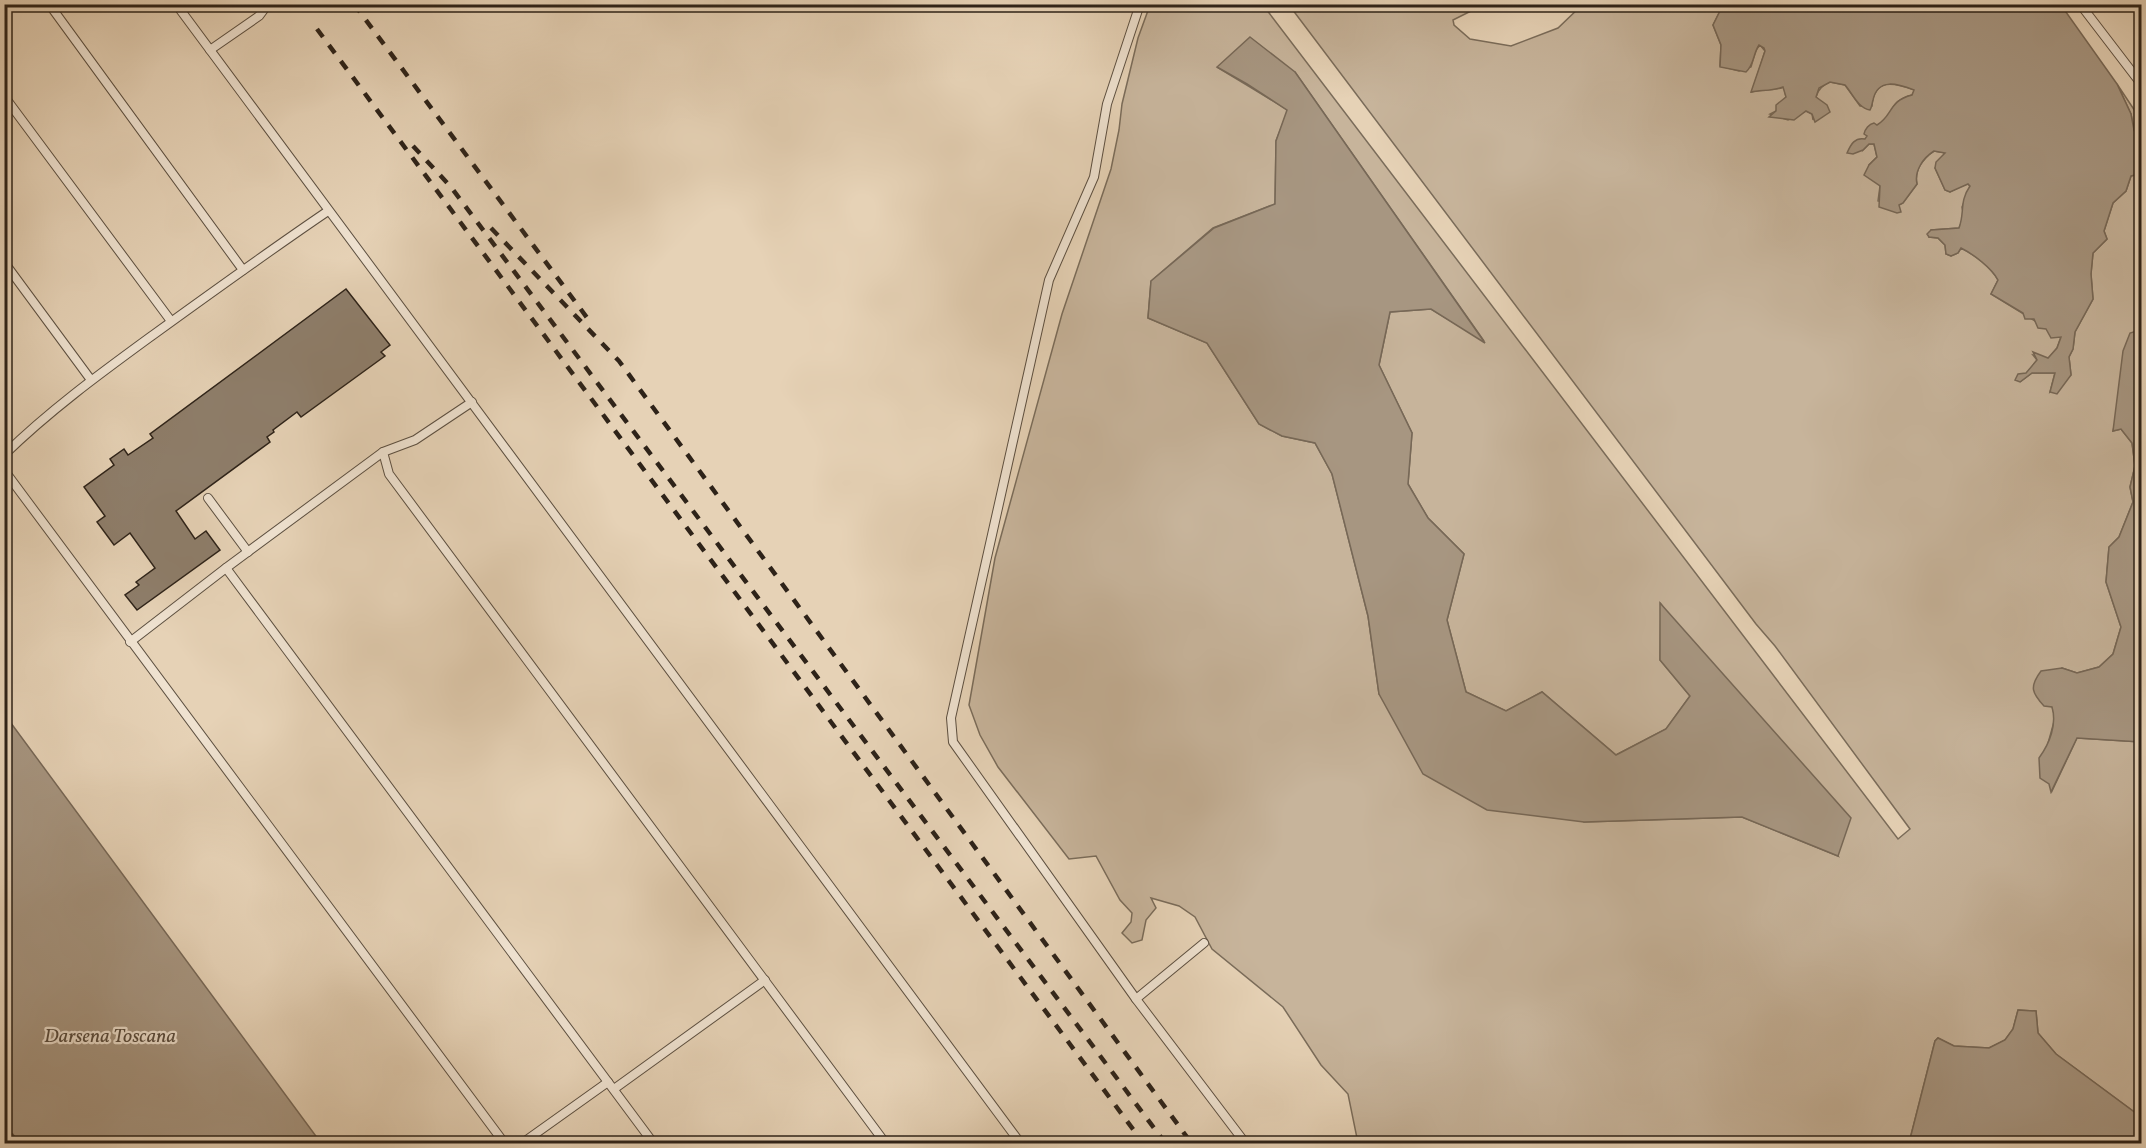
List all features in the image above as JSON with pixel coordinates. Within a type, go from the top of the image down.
[{"type":"lane","points":[[50,4],[243,270]]},
{"type":"lane","points":[[176,4],[1021,1143]]},
{"type":"lane","points":[[210,50],[259,16],[268,4]]},
{"type":"lane","points":[[1140,4],[1107,104],[1094,177],[1048,280],[951,718],[953,742],[1136,999],[1246,1143]]},
{"type":"lane","points":[[2080,4],[2142,86]]},
{"type":"lane","points":[[4,96],[171,321]]},
{"type":"lane","points":[[4,455],[35,425],[91,380],[328,211]]},
{"type":"lane","points":[[4,262],[91,380]]},
{"type":"lane","points":[[130,642],[383,452],[415,440],[472,402]]},
{"type":"lane","points":[[383,452],[389,474],[886,1143]]},
{"type":"lane","points":[[4,470],[505,1143]]},
{"type":"lane","points":[[208,498],[248,552]]},
{"type":"lane","points":[[226,568],[654,1143]]},
{"type":"lane","points":[[1136,999],[1204,944]]},
{"type":"lane","points":[[614,1089],[765,980]]},
{"type":"lane","points":[[521,1143],[608,1082]]},
{"type":"shaded area","points":[[1150,5],[1263,5],[1898,839],[1910,829],[1775,646],[1756,624],[1289,5],[1483,5],[1453,20],[1454,25],[1470,39],[1511,46],[1558,28],[1582,5],[1723,5],[1713,25],[1721,45],[1720,66],[1739,71],[1751,67],[1756,50],[1760,45],[1765,51],[1752,92],[1784,87],[1786,97],[1776,111],[1770,114],[1788,120],[1806,111],[1812,114],[1813,120],[1819,101],[1816,97],[1818,92],[1830,82],[1845,85],[1860,106],[1872,106],[1877,90],[1887,84],[1915,90],[1912,95],[1895,104],[1885,120],[1868,136],[1865,143],[1863,150],[1869,144],[1874,144],[1877,157],[1869,165],[1880,186],[1878,201],[1899,205],[1903,203],[1917,184],[1918,170],[1926,157],[1934,151],[1946,153],[1935,168],[1945,190],[1950,192],[1968,183],[1970,187],[1962,207],[1964,216],[1959,228],[1931,230],[1929,237],[1938,238],[1945,245],[1946,254],[1951,256],[1958,253],[1961,248],[1977,258],[1998,280],[1991,294],[2061,337],[2057,348],[2048,359],[2033,355],[2037,360],[2020,382],[2032,373],[2055,373],[2050,392],[2071,375],[2069,357],[2073,349],[2075,332],[2093,299],[2091,274],[2093,253],[2107,239],[2104,231],[2113,203],[2126,191],[2131,176],[2140,173],[2141,164],[2141,318],[2113,431],[2121,429],[2132,443],[2135,466],[2130,487],[2133,502],[2119,537],[2109,547],[2106,582],[2121,627],[2113,654],[2099,667],[2077,673],[2062,668],[2052,706],[2055,718],[2047,747],[2052,791],[2077,738],[2141,742],[2141,1117],[2056,1054],[2038,1033],[2036,1011],[2018,1010],[2013,1029],[2005,1040],[1989,1048],[1954,1046],[1938,1038],[1935,1041],[1909,1143],[1358,1143],[1348,1094],[1321,1065],[1283,1007],[1212,949],[1195,917],[1179,906],[1151,898],[1156,908],[1146,920],[1142,940],[1132,943],[1122,933],[1131,922],[1132,913],[1120,900],[1096,856],[1069,859],[998,767],[980,735],[969,705],[995,558],[1062,314],[1111,169],[1122,104],[1138,38]],"holes":[[[1217,67],[1295,72],[1484,341],[1431,309],[1390,312],[1379,365],[1412,433],[1408,484],[1428,518],[1464,554],[1447,620],[1466,692],[1506,711],[1542,692],[1616,755],[1666,729],[1690,696],[1660,660],[1661,604],[1838,856],[1742,817],[1584,822],[1379,694],[1368,616],[1332,474],[1315,443],[1282,436],[1259,424],[1207,343],[1148,318],[1151,281],[1213,228],[1275,204],[1276,141],[1288,110]]]},
{"type":"shaded area","points":[[2117,84],[2141,120],[2141,146],[2134,130],[2131,114]]},
{"type":"water","points":[[1723,5],[2061,5],[2117,84],[2131,114],[2134,130],[2141,146],[2140,174],[2131,176],[2126,191],[2113,203],[2104,231],[2107,239],[2093,253],[2091,274],[2093,299],[2075,332],[2073,349],[2069,357],[2071,375],[2057,394],[2050,392],[2055,373],[2032,373],[2020,382],[2015,380],[2018,374],[2026,373],[2037,360],[2033,352],[2048,358],[2057,348],[2061,337],[2051,338],[2046,329],[2038,328],[2034,319],[2025,319],[2023,313],[1991,294],[1998,280],[1976,258],[1961,248],[1958,253],[1951,256],[1946,254],[1945,245],[1938,238],[1929,237],[1927,234],[1931,230],[1959,228],[1964,197],[1970,186],[1968,184],[1950,192],[1945,190],[1935,168],[1936,162],[1945,153],[1934,151],[1926,157],[1918,170],[1917,184],[1899,205],[1901,212],[1897,213],[1879,207],[1880,186],[1864,175],[1869,165],[1877,157],[1874,144],[1869,144],[1863,150],[1853,154],[1847,153],[1854,142],[1865,139],[1867,136],[1864,134],[1869,126],[1874,123],[1877,125],[1882,121],[1899,101],[1912,95],[1914,90],[1895,84],[1884,85],[1876,93],[1870,110],[1859,104],[1845,85],[1830,82],[1819,88],[1816,97],[1827,105],[1830,112],[1815,122],[1812,114],[1806,111],[1794,120],[1769,117],[1776,111],[1776,105],[1786,97],[1783,87],[1751,92],[1765,51],[1764,48],[1759,45],[1751,66],[1746,72],[1720,67],[1721,45],[1713,25]]},
{"type":"water","points":[[1250,37],[1295,72],[1485,343],[1431,309],[1390,312],[1379,365],[1412,433],[1408,484],[1428,518],[1464,554],[1447,620],[1466,692],[1506,711],[1542,692],[1616,755],[1666,729],[1690,696],[1660,660],[1660,603],[1851,818],[1838,856],[1742,817],[1584,822],[1487,810],[1423,774],[1379,694],[1368,616],[1332,474],[1315,443],[1282,436],[1259,424],[1207,343],[1148,318],[1151,281],[1214,228],[1275,204],[1276,141],[1287,110],[1217,67]]},
{"type":"water","points":[[2141,318],[2141,742],[2077,738],[2051,792],[2049,784],[2040,778],[2039,758],[2052,733],[2053,713],[2052,707],[2044,706],[2037,697],[2034,690],[2035,681],[2041,671],[2062,668],[2077,673],[2099,667],[2113,654],[2121,627],[2106,582],[2109,547],[2119,537],[2133,502],[2130,487],[2135,466],[2132,443],[2121,429],[2113,431],[2123,351],[2130,333],[2137,331]]},
{"type":"water","name":"Darsena Toscana","points":[[5,715],[321,1143],[5,1143]]},
{"type":"water","points":[[2018,1010],[2036,1011],[2038,1033],[2056,1054],[2141,1117],[2141,1143],[1909,1143],[1935,1041],[1938,1038],[1954,1046],[1989,1048],[2005,1040],[2013,1029]]},
{"type":"building","points":[[346,289],[390,345],[381,352],[385,356],[301,417],[297,412],[273,430],[274,432],[267,437],[270,442],[176,511],[195,539],[206,531],[220,550],[137,610],[125,595],[139,585],[136,582],[155,568],[130,533],[114,545],[97,522],[105,516],[84,487],[114,465],[110,459],[124,449],[128,455],[153,438],[150,434]]},
{"type":"ferry route","points":[[4,1122],[20,1144]]},
{"type":"railway","points":[[354,4],[591,323]]},
{"type":"railway","points":[[317,29],[1144,1144]]},
{"type":"railway","points":[[413,146],[451,187],[1166,1144]]},
{"type":"railway","points":[[491,228],[619,361],[1192,1144]]}]
